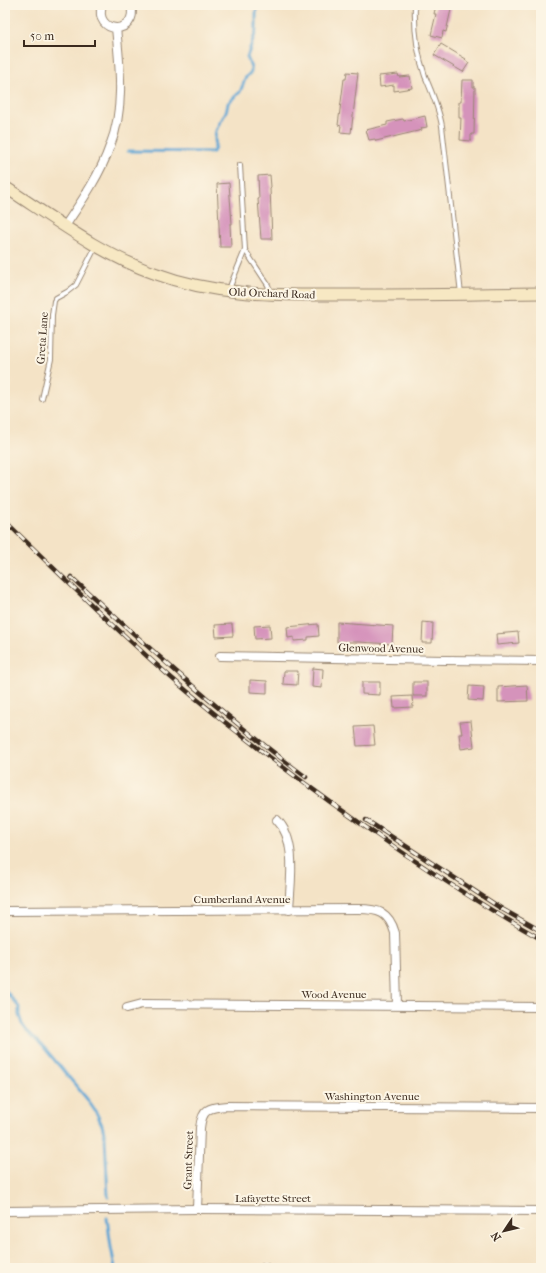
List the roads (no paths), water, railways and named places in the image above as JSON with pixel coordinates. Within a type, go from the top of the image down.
[{"type":"street","points":[[102,5],[100,11],[103,21],[111,27],[116,28],[126,25],[130,21],[132,16],[131,5]]},
{"type":"street","points":[[66,226],[101,169],[111,145],[120,97],[120,71],[116,28]]},
{"type":"street","name":"Old Orchard Road","points":[[5,188],[96,246],[121,259],[155,274],[196,286],[230,292],[271,295],[541,294]]},
{"type":"street","name":"Glenwood Avenue","points":[[220,659],[541,661]]},
{"type":"street","points":[[277,820],[287,835],[290,854],[289,910]]},
{"type":"street","name":"Cumberland Avenue","points":[[5,911],[368,909],[384,914],[392,923],[395,933],[397,1005]]},
{"type":"street","name":"Wood Avenue","points":[[127,1008],[142,1004],[541,1007]]},
{"type":"street","name":"Washington Avenue","points":[[204,1113],[210,1108],[227,1106],[541,1108]]},
{"type":"street","name":"Grant Street","points":[[197,1209],[199,1136],[200,1123],[204,1113]]},
{"type":"street","name":"Lafayette Street","points":[[5,1211],[197,1209],[541,1211]]},
{"type":"lane","points":[[415,5],[415,28],[425,76],[438,104],[442,126],[461,294]]},
{"type":"lane","points":[[230,292],[231,284],[245,250],[240,165]]},
{"type":"lane","name":"Greta Lane","points":[[42,399],[51,359],[54,301],[56,298],[76,285],[96,246]]},
{"type":"lane","points":[[245,250],[268,285],[271,295]]},
{"type":"waterway","points":[[128,151],[213,152],[217,127],[226,111],[228,103],[240,92],[246,77],[251,72],[251,67],[247,57],[256,31],[257,5]]},
{"type":"waterway","points":[[5,990],[19,1007],[19,1015],[22,1024],[27,1031],[47,1051],[87,1099],[97,1114],[105,1137],[108,1197]]},
{"type":"waterway","points":[[107,1218],[115,1268]]},
{"type":"railway","points":[[5,521],[141,651],[238,733],[342,811],[431,872],[541,939]]},
{"type":"railway","points":[[71,577],[215,705],[306,777]]},
{"type":"railway","points":[[366,820],[502,909],[541,931]]}]
